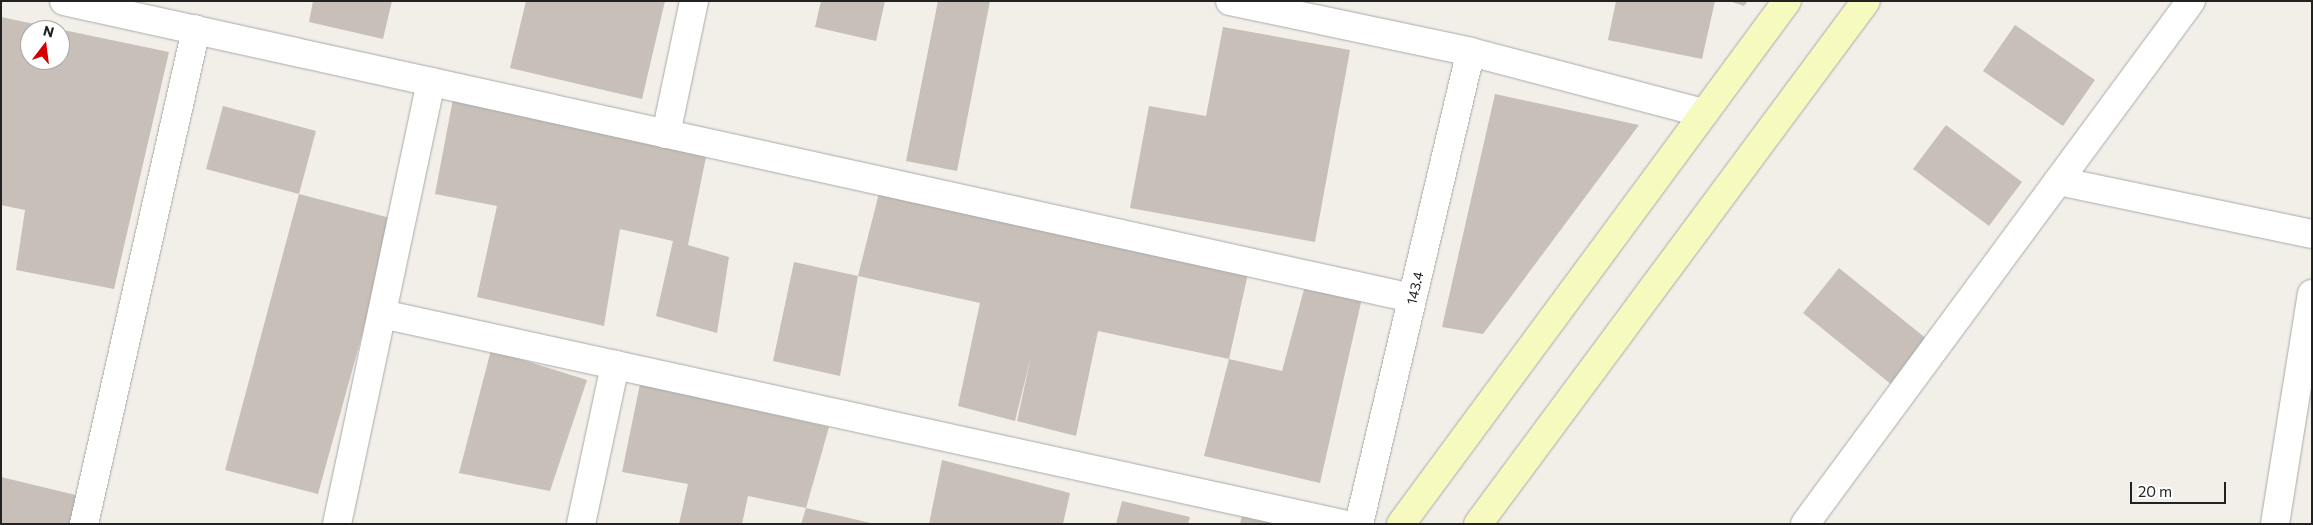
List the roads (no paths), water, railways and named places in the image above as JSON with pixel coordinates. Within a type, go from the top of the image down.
[{"type":"street","points":[[64,1],[1412,298]]},
{"type":"street","points":[[666,134],[694,1]]},
{"type":"street","points":[[1230,1],[1470,52],[1704,113]]},
{"type":"street","points":[[1401,524],[1787,1]]},
{"type":"street","points":[[1478,524],[1866,1]]},
{"type":"street","points":[[1805,524],[2191,1]]},
{"type":"street","points":[[84,524],[196,30]]},
{"type":"street","name":"143.4","points":[[1359,524],[1470,52]]},
{"type":"street","points":[[337,524],[431,82]]},
{"type":"street","points":[[2058,181],[2312,234]]},
{"type":"street","points":[[2275,524],[2312,294]]},
{"type":"street","points":[[382,314],[1343,524]]},
{"type":"street","points":[[581,524],[615,365]]}]
